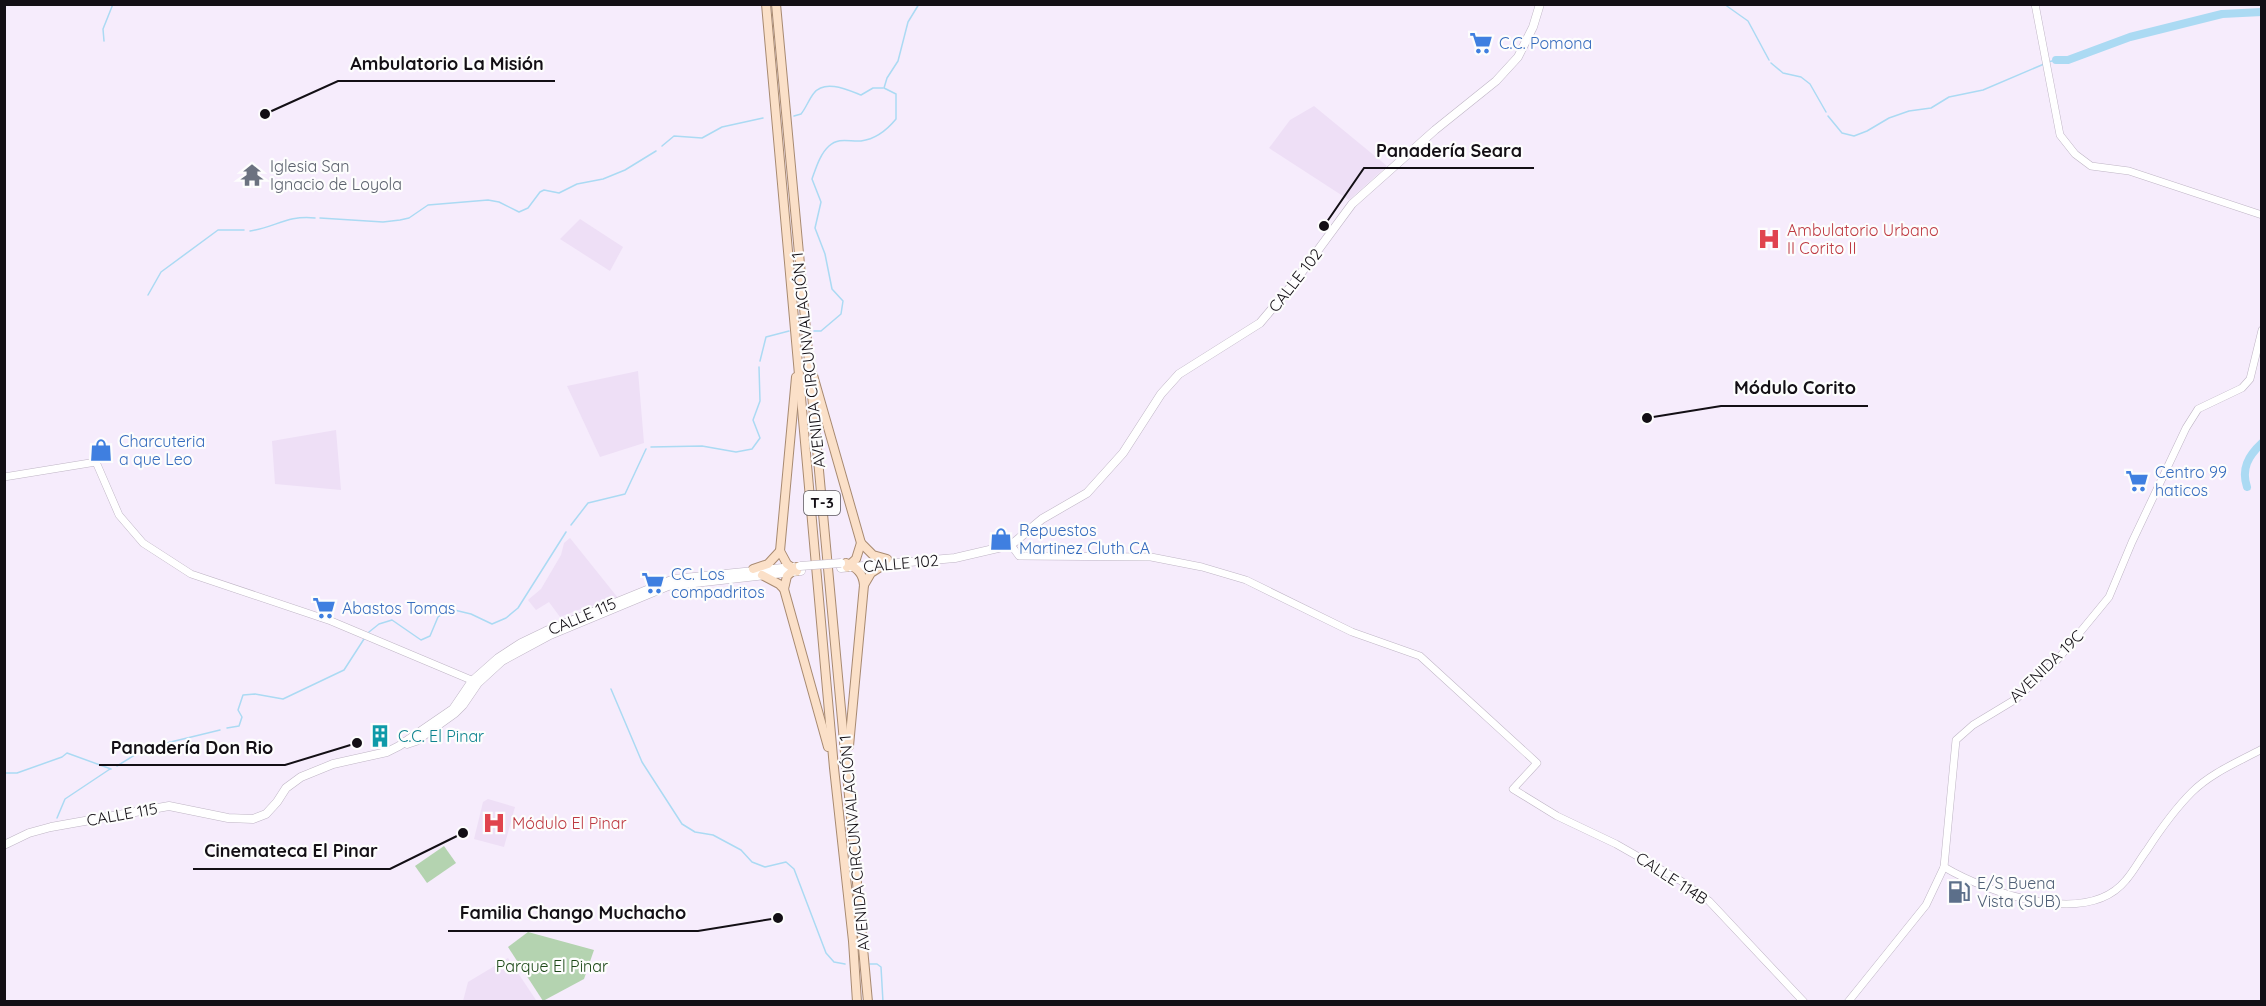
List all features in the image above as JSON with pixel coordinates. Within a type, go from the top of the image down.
[{"type":"main road","name":"AVENIDA CIRCUNVALACIÓN 1","points":[[766,4],[847,767],[868,1002]]},
{"type":"main road","name":"AVENIDA CIRCUNVALACIÓN 1","points":[[776,4],[834,768],[853,941],[857,1002]]},
{"type":"main road","name":"CALLE 102","points":[[795,569],[955,558],[994,550],[1011,545],[1042,519],[1087,493],[1123,453],[1161,394],[1179,374],[1260,323],[1272,311],[1352,204],[1435,130],[1496,81],[1518,57],[1533,27],[1540,4]]},
{"type":"main road","points":[[802,354],[861,543],[873,555],[886,562],[871,573],[864,585]]},
{"type":"main road","points":[[784,589],[795,569],[782,557],[780,551],[802,354]]},
{"type":"main road","points":[[847,767],[864,585],[860,573],[848,565],[858,556],[861,543]]},
{"type":"main road","points":[[753,569],[768,564],[780,551]]},
{"type":"main road","name":"CALLE 115","points":[[4,845],[29,833],[51,827],[169,806],[228,818],[254,819],[266,814],[286,788],[301,777],[333,764],[387,752],[417,741],[455,713],[463,705],[475,682],[498,658],[521,643],[664,582],[753,569],[795,569]]},
{"type":"main road","name":"CALLE 115","points":[[475,682],[502,661],[550,635],[668,586],[795,569]]},
{"type":"main road","points":[[762,575],[784,589],[834,768]]},
{"type":"street","points":[[2035,4],[2060,135],[2075,154],[2091,166],[2137,174],[2262,215]]},
{"type":"street","name":"AVENIDA 19C","points":[[1850,1002],[1926,905],[1944,867],[1956,740],[1973,725],[2016,699],[2058,659],[2109,597],[2132,542],[2198,409],[2242,388],[2250,379],[2262,330]]},
{"type":"street","points":[[5,475],[96,462],[119,514],[125,522],[143,543],[191,574],[331,621],[475,682]]},
{"type":"street","name":"CALLE 114B","points":[[1011,545],[1019,556],[1151,557],[1202,567],[1246,580],[1352,633],[1420,656],[1537,763],[1513,789],[1557,816],[1616,844],[1696,891],[1709,901],[1804,1002]]},
{"type":"street","points":[[1944,867],[2012,895],[2050,903],[2079,904],[2103,898],[2126,881],[2147,849],[2191,794],[2206,780],[2262,749]]},
{"type":"shaded area","points":[[1314,106],[1387,166],[1349,200],[1269,148],[1290,120]]},
{"type":"shaded area","points":[[580,219],[623,247],[610,271],[560,239]]},
{"type":"shaded area","points":[[638,371],[644,443],[600,457],[567,386]]},
{"type":"shaded area","points":[[336,430],[341,490],[275,484],[272,441]]},
{"type":"shaded area","points":[[570,538],[618,598],[594,608],[591,605],[560,617],[549,602],[536,610],[528,600],[541,589],[561,555],[564,543]]},
{"type":"shaded area","name":"Módulo El Pinar","points":[[488,799],[515,807],[504,847],[474,839],[483,802]]},
{"type":"shaded area","points":[[508,958],[536,1000],[463,1001],[468,982]]},
{"type":"green space","points":[[444,846],[456,863],[427,883],[415,866]]},
{"type":"green space","name":"Parque El Pinar","points":[[528,932],[594,950],[584,979],[543,1001],[508,947]]},
{"type":"waterway","points":[[104,41],[103,29],[113,4]]},
{"type":"waterway","points":[[814,331],[821,331],[841,314],[843,301],[832,289],[825,254],[815,228],[821,202],[812,179],[821,157],[833,143],[872,138],[896,119],[896,94],[884,88],[887,78],[898,61],[908,22],[919,4]]},
{"type":"waterway","points":[[1724,4],[1748,21],[1769,60]]},
{"type":"waterway","points":[[2056,60],[2068,60],[2130,37],[2222,14],[2262,12]]},
{"type":"waterway","points":[[2048,62],[2056,60]]},
{"type":"waterway","points":[[1771,63],[1783,73],[1801,77],[1810,84],[1826,112]]},
{"type":"waterway","points":[[1828,116],[1842,133],[1854,136],[1889,118],[1909,111],[1931,108],[1949,97],[1983,90],[2044,64]]},
{"type":"waterway","points":[[794,116],[801,114],[814,93],[824,87],[837,87],[861,95],[873,88],[883,88]]},
{"type":"waterway","points":[[662,146],[674,136],[702,138],[722,127],[763,118]]},
{"type":"waterway","points":[[320,218],[383,222],[409,218],[428,205],[488,200],[499,202],[519,212],[528,208],[544,190],[559,193],[577,184],[603,179],[625,170],[656,151]]},
{"type":"waterway","points":[[250,231],[297,218],[315,218]]},
{"type":"waterway","points":[[148,295],[161,272],[218,230],[244,230]]},
{"type":"waterway","points":[[760,361],[766,337],[789,331]]},
{"type":"waterway","points":[[651,447],[702,446],[736,452],[752,449],[760,438],[753,420],[760,401],[759,367]]},
{"type":"waterway","points":[[2247,487],[2245,480],[2247,463],[2262,443]]},
{"type":"waterway","points":[[571,525],[588,503],[625,494],[646,449]]},
{"type":"waterway","points":[[369,632],[379,624],[392,620],[421,640],[430,636],[438,617],[450,609],[471,614],[492,624],[506,618],[518,608],[566,532]]},
{"type":"waterway","points":[[227,728],[239,726],[242,717],[238,710],[243,695],[255,694],[283,699],[344,670],[364,639]]},
{"type":"waterway","points":[[611,689],[642,762],[682,824],[695,832],[713,835],[741,850],[752,862],[765,867],[786,862],[794,869],[826,953],[834,962],[845,964]]},
{"type":"waterway","points":[[117,766],[146,748],[220,730]]},
{"type":"waterway","points":[[4,773],[17,773],[62,757],[67,753],[111,769]]},
{"type":"waterway","points":[[57,818],[65,799],[110,769]]},
{"type":"waterway","points":[[870,964],[877,964],[881,967],[883,1002]]},
{"type":"place","name":"C.C. Pomona","points":[[1481,43]]},
{"type":"place","name":"Ambulatorio La Misión","points":[[265,114]]},
{"type":"place","name":"Iglesia San Ignacio de Loyola","points":[[252,175]]},
{"type":"place","name":"Panadería Seara","points":[[1324,226]]},
{"type":"place","name":"Ambulatorio Urbano II Corito II","points":[[1769,239]]},
{"type":"place","name":"Módulo Corito","points":[[1647,418]]},
{"type":"place","name":"Charcuteria a que Leo","points":[[101,450]]},
{"type":"place","name":"Centro 99 haticos","points":[[2137,481]]},
{"type":"place","name":"Repuestos Martinez Cluth CA","points":[[1001,539]]},
{"type":"place","name":"CC. Los compadritos","points":[[653,583]]},
{"type":"place","name":"Abastos Tomas","points":[[324,608]]},
{"type":"place","name":"C.C. El Pinar","points":[[380,736]]},
{"type":"place","name":"Panadería Don Rio","points":[[357,743]]},
{"type":"place","name":"Módulo El Pinar","points":[[494,823]]},
{"type":"place","name":"Cinemateca El Pinar","points":[[463,833]]},
{"type":"place","name":"E/S Buena Vista (SUB)","points":[[1959,892]]},
{"type":"place","name":"Familia Chango Muchacho","points":[[778,918]]}]
